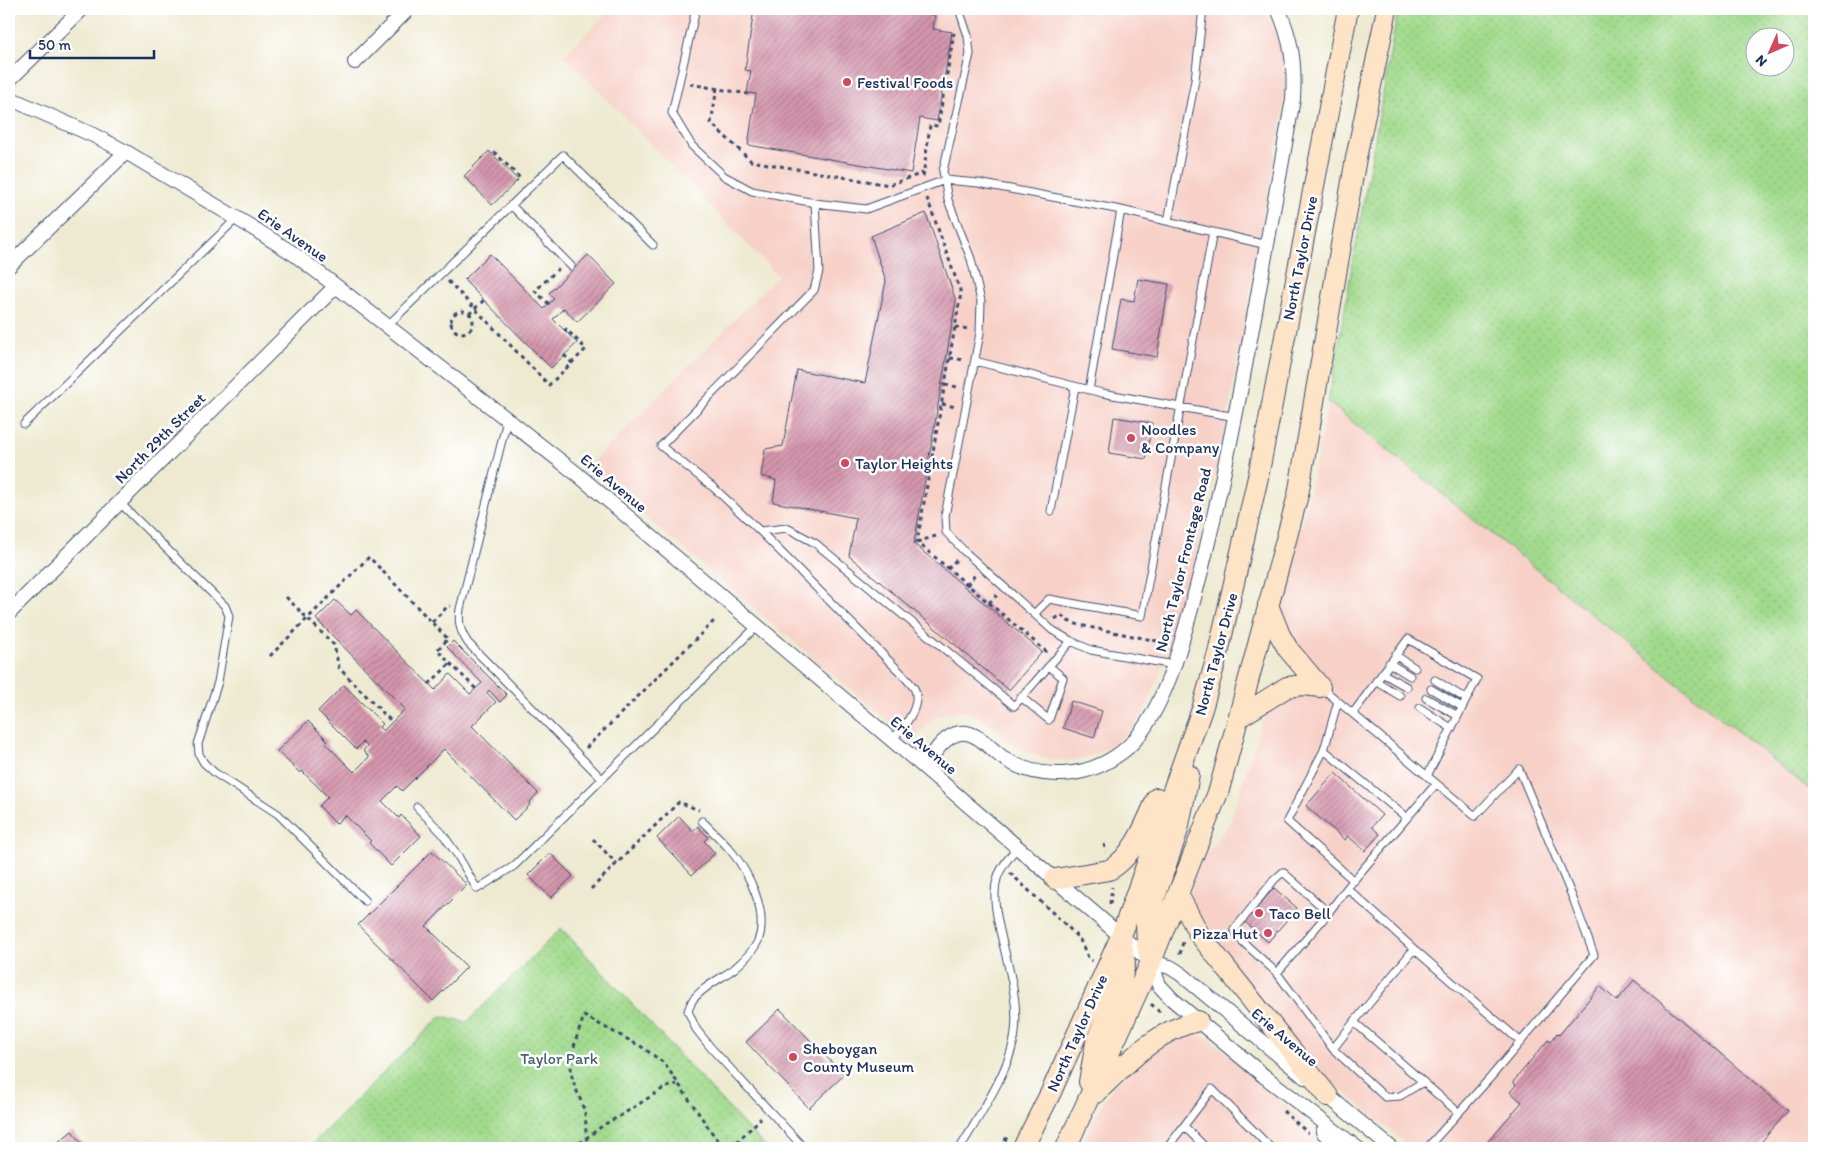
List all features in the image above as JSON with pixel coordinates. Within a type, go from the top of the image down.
[{"type":"main road","name":"North Taylor Drive","points":[[1023,1148],[1051,1092],[1121,936],[1202,709],[1218,653],[1258,477],[1348,9]]},
{"type":"main road","points":[[1066,1148],[1152,962],[1219,790],[1298,494],[1356,158],[1387,9]]},
{"type":"main road","points":[[1268,605],[1288,649],[1320,687]]},
{"type":"main road","points":[[1238,718],[1287,687],[1304,685],[1320,687]]},
{"type":"main road","points":[[1055,879],[1109,870],[1132,848],[1148,819],[1167,775],[1202,709]]},
{"type":"main road","points":[[1152,962],[1147,946],[1146,923],[1178,830],[1202,709]]},
{"type":"main road","points":[[1178,894],[1199,934],[1328,1096]]},
{"type":"main road","points":[[1088,1101],[1090,1072],[1096,1042],[1122,978],[1125,964],[1125,953],[1121,936]]},
{"type":"main road","points":[[1088,1101],[1147,1045],[1167,1031],[1198,1021]]},
{"type":"street","points":[[9,80],[82,9]]},
{"type":"street","points":[[355,62],[408,9]]},
{"type":"street","name":"North Taylor Frontage Road","points":[[924,767],[940,746],[949,738],[966,733],[974,735],[1002,757],[1030,771],[1049,774],[1090,770],[1105,763],[1131,744],[1145,727],[1154,711],[1180,646],[1216,514],[1236,417],[1292,107],[1295,70],[1287,30],[1278,9]]},
{"type":"street","name":"Erie Avenue","points":[[9,98],[93,134],[126,152],[294,254],[577,474],[924,767],[1102,921],[1152,962],[1170,967],[1181,974],[1391,1148]]},
{"type":"street","points":[[9,266],[126,152]]},
{"type":"street","name":"North 29th Street","points":[[9,614],[336,286]]},
{"type":"street","points":[[1152,962],[1159,985],[1172,999],[1264,1076],[1357,1148]]},
{"type":"street","points":[[1264,1076],[1340,1148]]},
{"type":"lane","points":[[696,9],[672,113],[692,146],[724,176],[752,191],[866,210],[945,180],[978,183],[1121,210],[1267,244]]},
{"type":"lane","points":[[959,9],[968,36],[970,54],[943,172],[948,200],[971,259],[981,301],[980,333],[945,516],[946,532],[964,551],[1046,625],[1071,641],[1091,650],[1174,665]]},
{"type":"lane","points":[[1168,221],[1195,80],[1203,9]]},
{"type":"lane","points":[[386,326],[564,155],[653,245]]},
{"type":"lane","points":[[815,203],[819,271],[814,290],[661,446],[714,488],[760,531],[915,689],[916,700],[911,714],[892,740]]},
{"type":"lane","points":[[511,205],[569,263]]},
{"type":"lane","points":[[1089,390],[1121,210]]},
{"type":"lane","points":[[24,424],[237,218]]},
{"type":"lane","points":[[1034,614],[1049,599],[1142,616],[1213,232]]},
{"type":"lane","points":[[974,362],[1089,390],[1236,417]]},
{"type":"lane","points":[[1051,511],[1075,386]]},
{"type":"lane","points":[[507,420],[460,609],[459,623],[462,634],[468,643],[602,779]]},
{"type":"lane","points":[[120,503],[225,606],[229,616],[218,682],[198,744],[199,754],[204,763],[278,814],[365,902]]},
{"type":"lane","points":[[760,531],[787,528],[815,543],[1014,706],[1071,641]]},
{"type":"lane","points":[[417,807],[442,833],[477,889],[514,866],[756,626]]},
{"type":"lane","points":[[1353,713],[1408,639],[1477,679],[1427,776]]},
{"type":"lane","points":[[1395,655],[1415,668]]},
{"type":"lane","points":[[1390,663],[1410,676]]},
{"type":"lane","points":[[1021,697],[1049,720],[1063,678],[1049,666]]},
{"type":"lane","points":[[1382,673],[1407,687]]},
{"type":"lane","points":[[1435,680],[1466,699]]},
{"type":"lane","points":[[1376,681],[1400,696]]},
{"type":"lane","points":[[1320,687],[1475,816],[1519,770],[1574,901],[1594,956],[1427,1148]]},
{"type":"lane","points":[[1432,689],[1462,707]]},
{"type":"lane","points":[[1426,698],[1458,716]]},
{"type":"lane","points":[[1338,701],[1324,750],[1287,821],[1354,881]]},
{"type":"lane","points":[[1420,708],[1451,728]]},
{"type":"lane","points":[[1324,750],[1407,818]]},
{"type":"lane","points":[[1277,973],[1436,784]]},
{"type":"lane","points":[[702,821],[732,852],[744,870],[756,894],[760,909],[760,926],[758,941],[738,966],[693,1000],[688,1011],[696,1029],[804,1148]]},
{"type":"lane","points":[[960,1148],[1002,1074],[1010,1054],[1015,1032],[1014,998],[997,916],[995,887],[997,876],[1017,847]]},
{"type":"lane","points":[[1329,912],[1284,872],[1274,880],[1234,930],[1243,942],[1277,973],[1332,1049],[1385,1097],[1400,1096],[1423,1082]]},
{"type":"lane","points":[[1348,888],[1521,1042]]},
{"type":"lane","points":[[1332,1049],[1414,948]]},
{"type":"lane","points":[[1354,1022],[1459,1112]]},
{"type":"lane","points":[[1167,1148],[1212,1089],[1271,1148]]},
{"type":"lane","points":[[1184,1126],[1206,1148]]},
{"type":"path","points":[[917,542],[961,293],[924,188],[923,173],[930,125],[938,126],[955,32]]},
{"type":"path","points":[[679,82],[748,94]]},
{"type":"path","points":[[717,88],[711,123],[750,161],[889,185],[923,173]]},
{"type":"path","points":[[494,152],[530,188]]},
{"type":"path","points":[[549,304],[535,291],[569,263]]},
{"type":"path","points":[[440,274],[549,385],[586,349],[565,330]]},
{"type":"path","points":[[469,314],[484,300]]},
{"type":"path","points":[[463,311],[469,314],[472,320],[470,330],[460,333],[454,330],[451,320],[455,313],[463,311]]},
{"type":"path","points":[[564,355],[572,363]]},
{"type":"path","points":[[917,542],[946,532]]},
{"type":"path","points":[[917,542],[1055,659]]},
{"type":"path","points":[[270,656],[369,558],[448,639],[437,650],[476,689]]},
{"type":"path","points":[[286,597],[334,645],[339,668],[392,722]]},
{"type":"path","points":[[432,622],[448,606],[460,609]]},
{"type":"path","points":[[1033,640],[1046,625],[1061,615],[1070,622],[1079,625],[1180,646]]},
{"type":"path","points":[[579,756],[715,620]]},
{"type":"path","points":[[430,684],[451,663]]},
{"type":"path","points":[[591,889],[679,802],[704,812],[702,821]]},
{"type":"path","points":[[593,839],[617,864]]},
{"type":"path","points":[[1110,904],[1111,884]]},
{"type":"path","points":[[589,1148],[585,1137],[585,1116],[572,1076],[576,1039],[584,1016],[642,1047],[664,1063],[715,1137],[726,1148]]},
{"type":"path","points":[[573,1148],[585,1137],[653,1095],[677,1084]]},
{"type":"path","points":[[731,1148],[768,1110]]},
{"type":"shaded area","points":[[611,9],[1265,9],[1281,44],[1286,82],[1283,110],[1222,448],[1176,635],[1144,712],[1121,739],[1106,749],[1081,759],[1063,761],[1049,759],[1019,748],[986,721],[972,714],[960,711],[949,712],[935,718],[911,740],[587,468],[778,276],[564,55]]},
{"type":"shaded area","points":[[1328,402],[1814,793],[1814,1148],[1411,1148],[1309,1062],[1224,956],[1191,902],[1191,893],[1198,868],[1201,861],[1229,825],[1264,716],[1268,711],[1294,693],[1315,696],[1329,680],[1304,659],[1280,618],[1308,499]]},
{"type":"shaded area","points":[[1190,1032],[1209,1038],[1332,1148],[1079,1148],[1094,1118],[1115,1084],[1154,1049]]},
{"type":"green space","points":[[1398,9],[1814,9],[1814,793],[1328,402]]},
{"type":"green space","name":"Taylor Park","points":[[561,928],[766,1148],[308,1148],[441,1016],[467,1022]]},
{"type":"building","name":"Festival Foods","points":[[754,9],[930,9],[929,14],[935,15],[933,29],[952,32],[937,121],[920,118],[911,173],[748,145],[756,94],[747,93],[751,71],[745,70]]},
{"type":"building","points":[[489,151],[518,180],[492,205],[464,176]]},
{"type":"building","name":"Taylor Heights","points":[[926,213],[956,301],[914,544],[1042,652],[1009,690],[849,556],[856,518],[773,502],[776,480],[761,476],[765,449],[783,446],[797,370],[865,383],[886,281],[871,236]]},
{"type":"building","points":[[490,254],[544,309],[554,299],[549,293],[588,255],[616,284],[577,322],[564,308],[553,319],[577,343],[551,368],[464,280]]},
{"type":"building","points":[[1138,279],[1169,284],[1157,357],[1112,349],[1121,299],[1134,301]]},
{"type":"building","name":"Noodles & Company","points":[[1114,417],[1152,423],[1146,459],[1109,453]]},
{"type":"building","points":[[335,600],[351,615],[356,610],[435,690],[450,674],[470,694],[482,683],[447,647],[453,641],[507,695],[500,702],[489,690],[487,693],[496,702],[472,726],[538,793],[529,803],[530,805],[514,820],[444,749],[402,791],[397,786],[382,801],[399,818],[401,815],[421,836],[391,866],[369,843],[371,841],[345,815],[336,824],[319,806],[328,797],[302,771],[300,773],[277,751],[308,721],[328,741],[326,744],[354,772],[369,757],[363,751],[367,746],[363,742],[356,749],[318,711],[344,685],[383,724],[379,727],[383,731],[405,709],[316,619]]},
{"type":"building","points":[[1071,701],[1102,711],[1094,738],[1063,728]]},
{"type":"building","points":[[1335,773],[1382,815],[1372,827],[1380,834],[1365,851],[1348,836],[1345,840],[1306,806]]},
{"type":"building","points":[[679,816],[693,831],[698,826],[708,837],[704,841],[715,853],[692,875],[657,838]]},
{"type":"building","points":[[432,851],[467,885],[426,926],[467,967],[433,1001],[358,925]]},
{"type":"building","points":[[550,853],[573,876],[551,898],[528,875]]},
{"type":"building","points":[[1274,888],[1297,908],[1268,942],[1245,922]]},
{"type":"building","points":[[1634,980],[1788,1111],[1756,1148],[1482,1148],[1522,1102],[1510,1092],[1516,1085],[1513,1082],[1548,1040],[1551,1042],[1557,1033],[1559,1035],[1600,986],[1617,1001]]},
{"type":"building","points":[[780,1009],[844,1075],[809,1108],[746,1042]]},
{"type":"building","points":[[72,1131],[86,1148],[55,1148],[53,1146]]},
{"type":"place","name":"Festival Foods","points":[[847,82]]},
{"type":"place","name":"Noodles & Company","points":[[1131,438]]},
{"type":"place","name":"Taylor Heights","points":[[845,463]]},
{"type":"place","name":"Taco Bell","points":[[1259,913]]},
{"type":"place","name":"Pizza Hut","points":[[1268,933]]},
{"type":"place","name":"Sheboygan County Museum","points":[[793,1057]]}]
